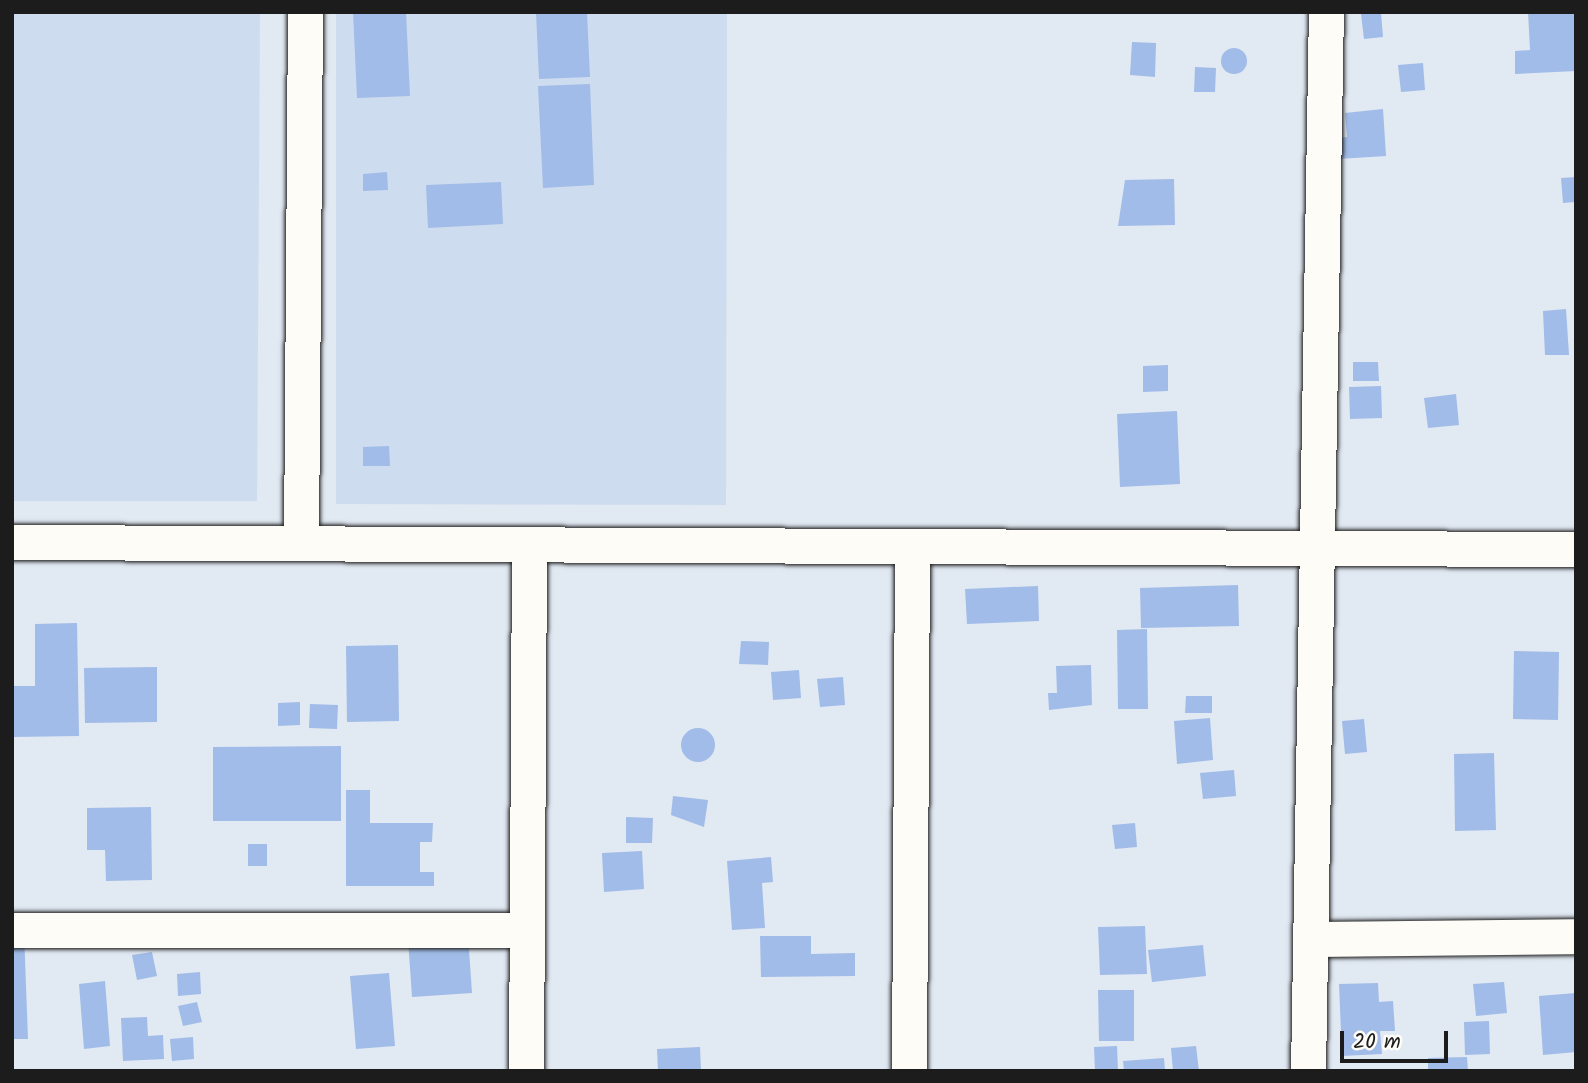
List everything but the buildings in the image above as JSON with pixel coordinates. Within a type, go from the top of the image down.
[{"type":"street","points":[[300,543],[305,12]]},
{"type":"street","points":[[1308,1071],[1326,12]]},
{"type":"street","points":[[12,542],[1576,550]]},
{"type":"street","points":[[526,1071],[528,544]]},
{"type":"street","points":[[909,1071],[912,546]]},
{"type":"street","points":[[12,930],[527,930]]},
{"type":"street","points":[[1310,939],[1576,936]]},
{"type":"shaded area","points":[[12,12],[260,12],[257,501],[12,501]]},
{"type":"shaded area","points":[[336,12],[727,12],[726,505],[336,504]]}]
